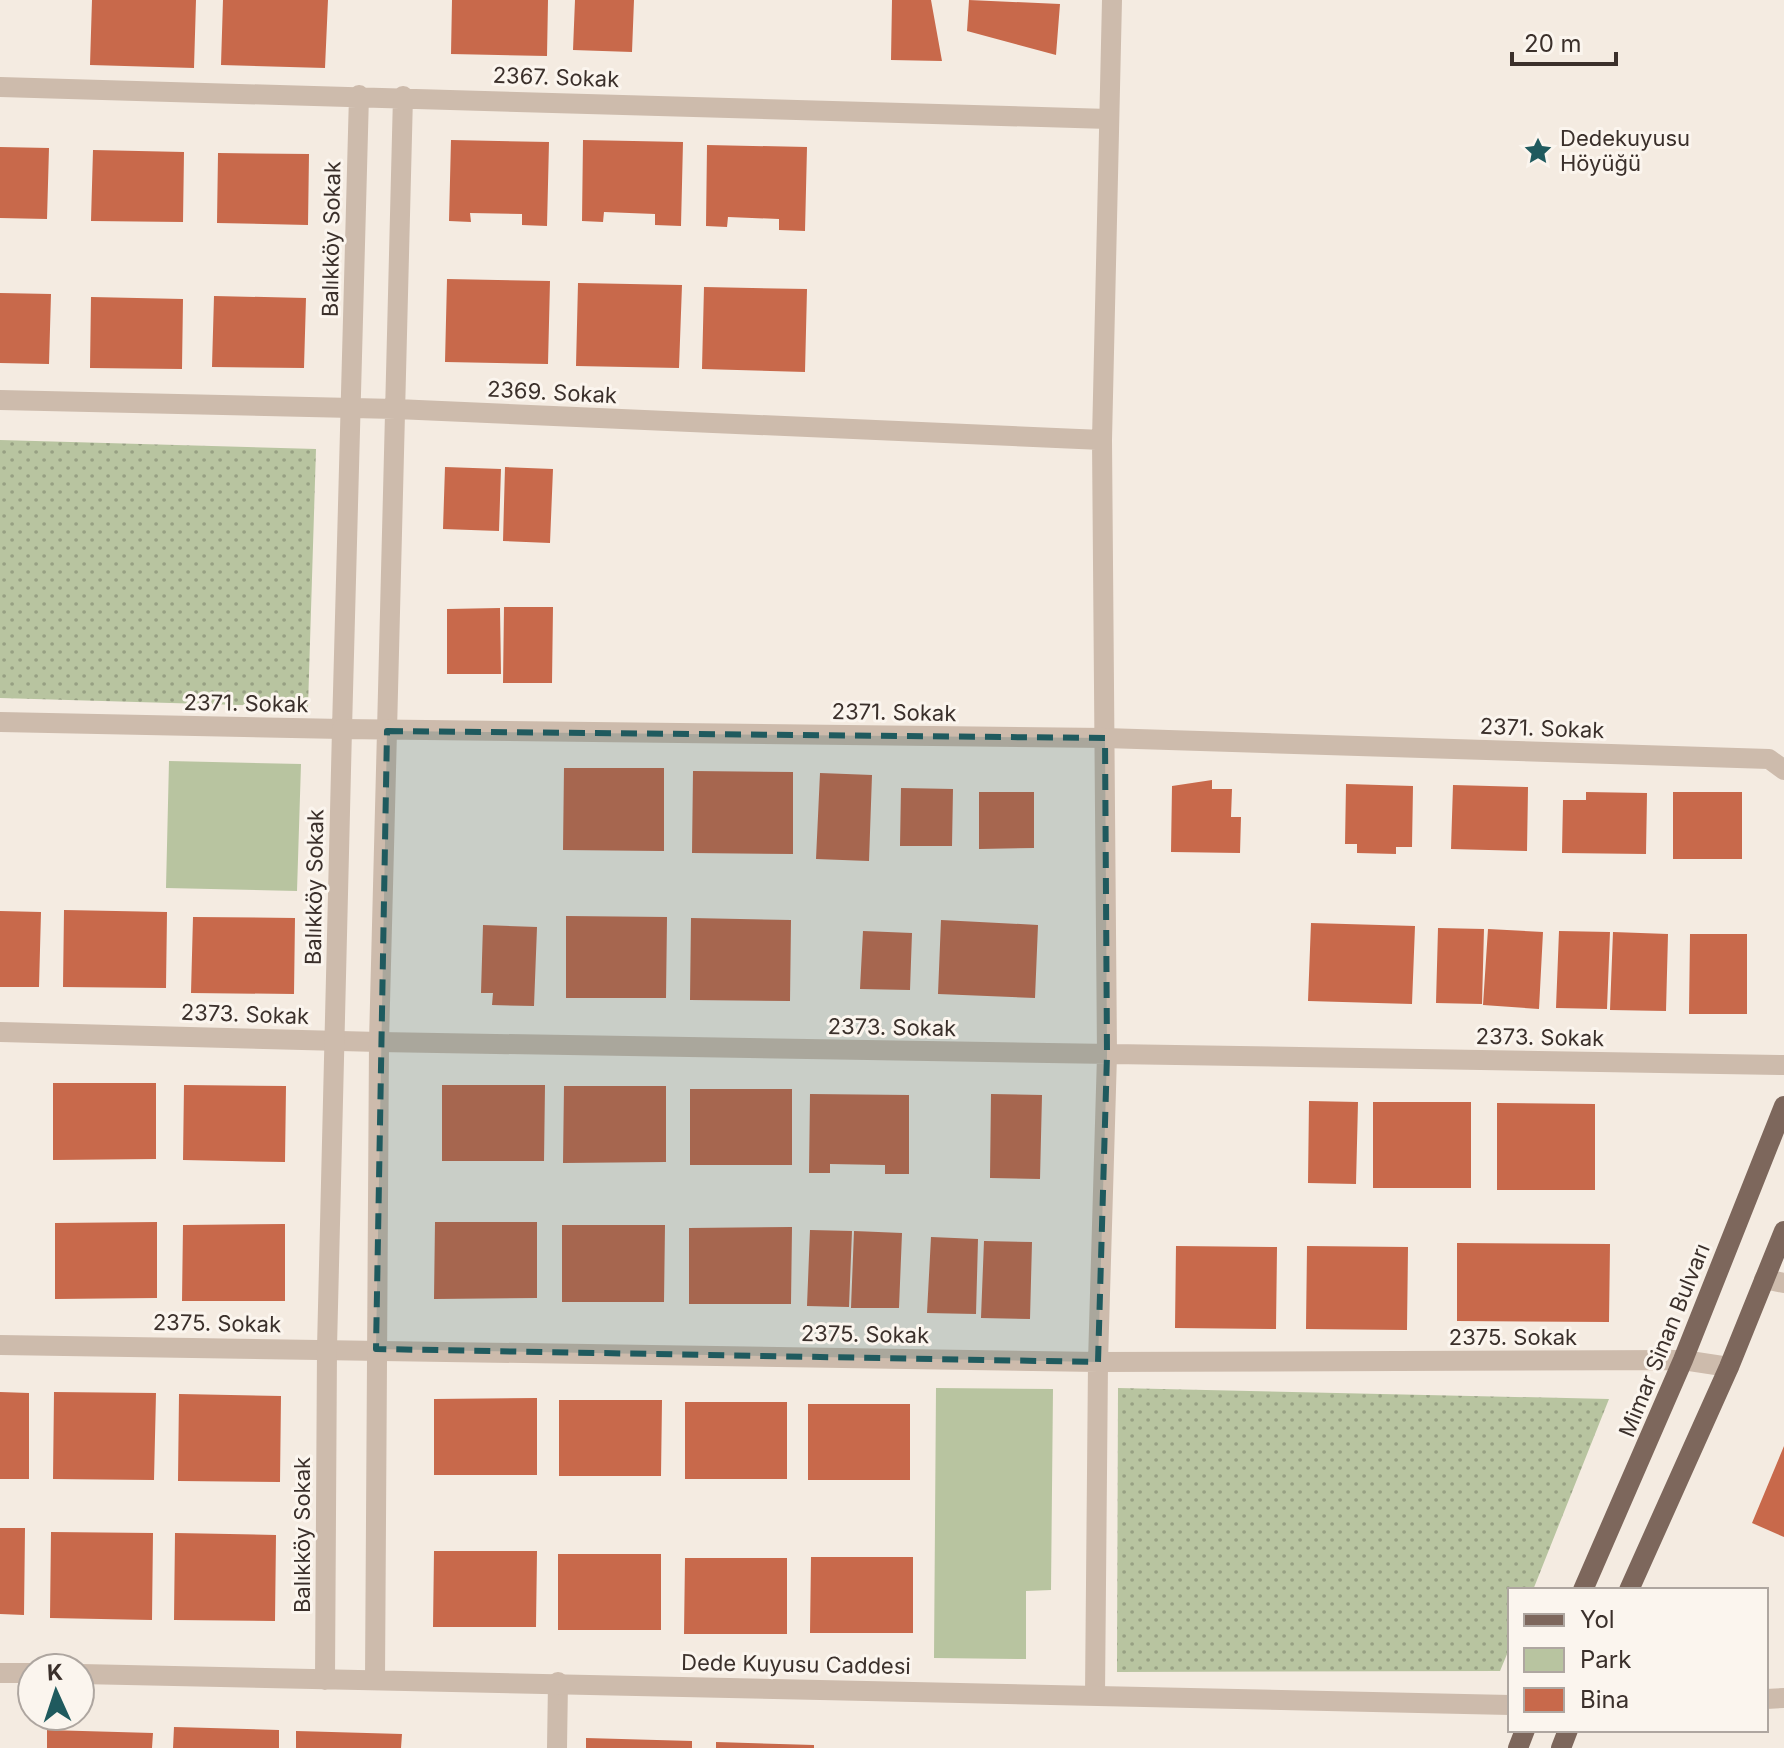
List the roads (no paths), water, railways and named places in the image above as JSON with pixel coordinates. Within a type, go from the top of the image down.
[{"type":"main road","name":"Mimar Sinan Bulvarı","points":[[1584,1588],[1683,1360],[1784,1106]]},
{"type":"main road","points":[[1630,1588],[1729,1367],[1774,1281],[1784,1231]]},
{"type":"street","points":[[1095,1695],[1098,1362],[1107,1055],[1102,440],[1112,0]]},
{"type":"street","name":"2367. Sokak","points":[[0,87],[403,96],[1109,119]]},
{"type":"street","name":"Balıkköy Sokak","points":[[325,1680],[333,1041],[359,95]]},
{"type":"street","points":[[375,1680],[379,1042],[403,96]]},
{"type":"street","name":"2369. Sokak","points":[[0,400],[396,409],[1102,440]]},
{"type":"street","name":"2371. Sokak","points":[[0,722],[387,731],[1105,738],[1769,759],[1784,770]]},
{"type":"street","name":"2373. Sokak","points":[[0,1032],[379,1042],[1784,1065]]},
{"type":"street","name":"2375. Sokak","points":[[0,1345],[1098,1362],[1683,1360],[1729,1367]]},
{"type":"street","name":"Dede Kuyusu Caddesi","points":[[96,1674],[1508,1705]]},
{"type":"street","points":[[557,1748],[558,1682]]},
{"type":"place","name":"Dedekuyusu Höyüğü","points":[[1538,151]]}]
